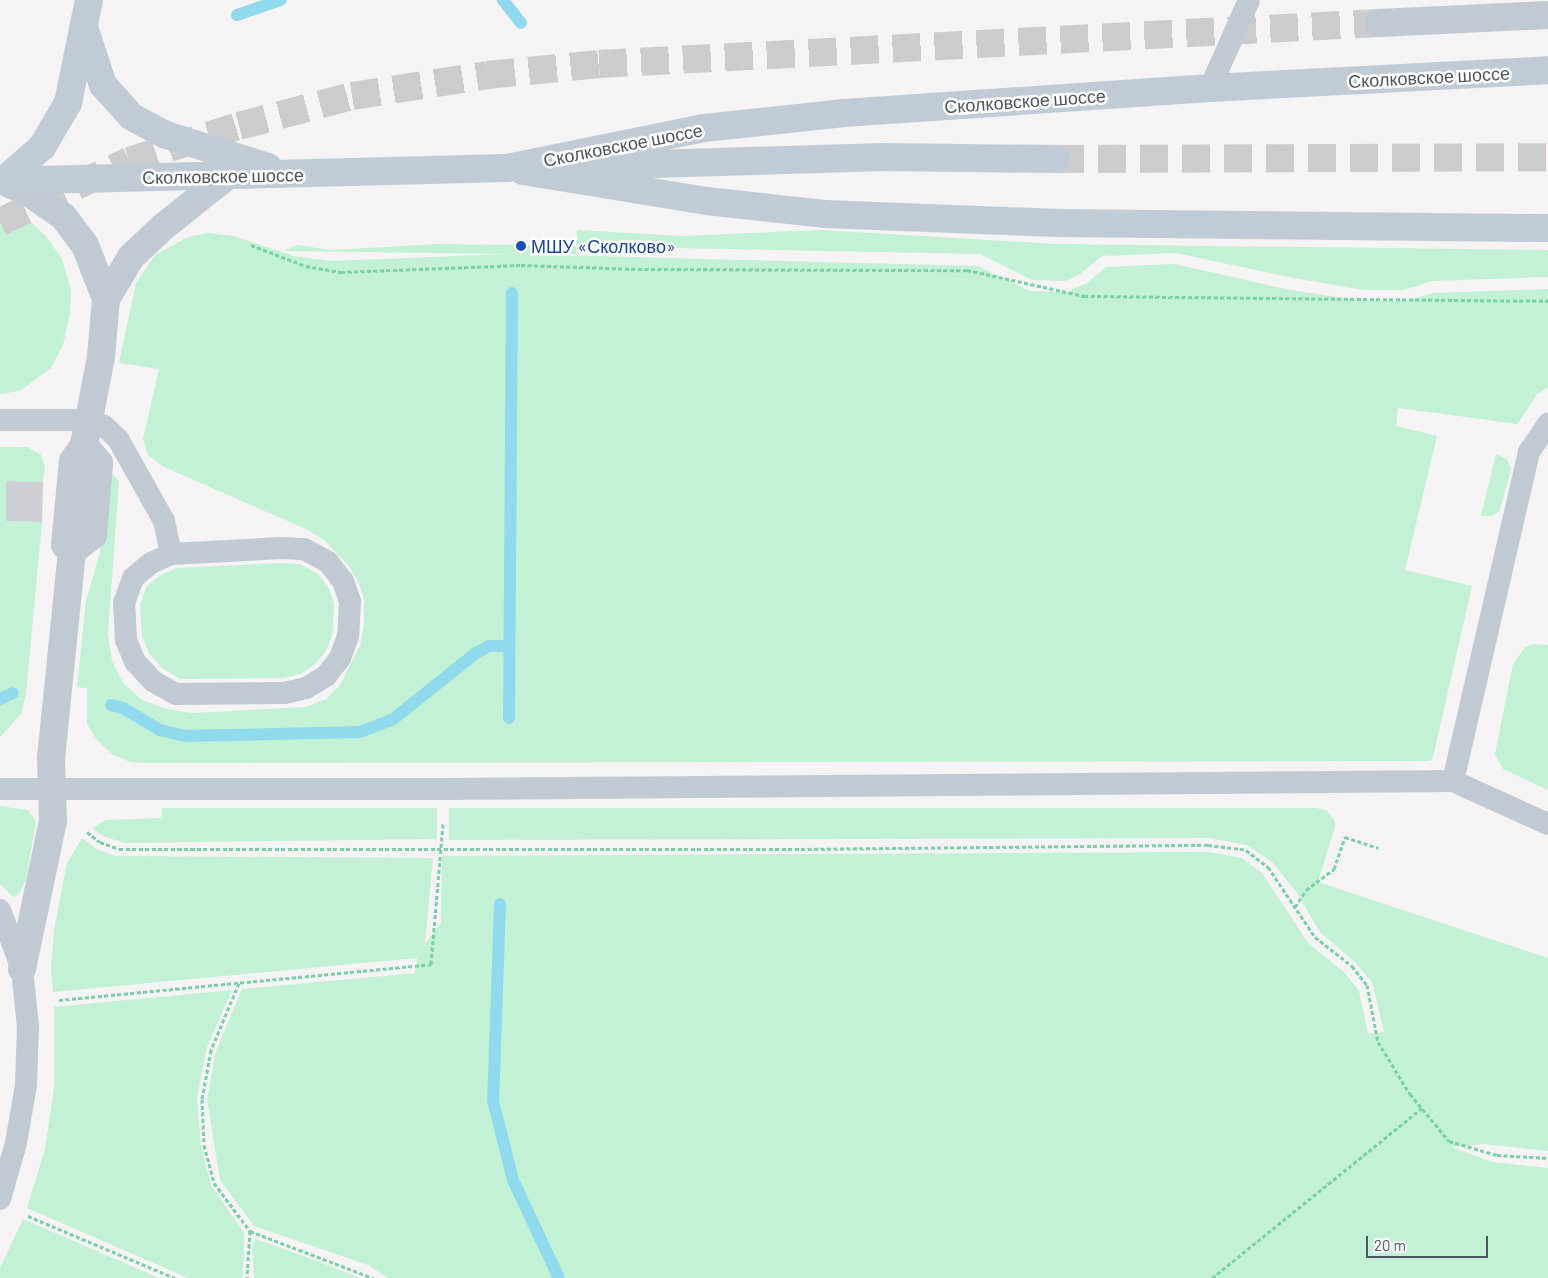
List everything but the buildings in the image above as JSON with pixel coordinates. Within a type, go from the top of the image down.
[{"type":"street","points":[[89,0],[85,30],[68,103],[57,126],[42,147],[1,181],[31,194],[63,216],[85,245],[106,299]]},
{"type":"street","points":[[1379,23],[1548,15]]},
{"type":"street","points":[[85,30],[103,85],[132,117],[166,135],[291,174]]},
{"type":"street","name":"Сколковское шоссе","points":[[1,181],[507,168],[704,128],[844,113],[1210,88],[1548,70]]},
{"type":"street","points":[[507,168],[884,157],[1056,159]]},
{"type":"street","name":"Сколковское шоссе","points":[[507,168],[707,201],[824,214],[1059,223],[1548,228]]},
{"type":"street","points":[[22,969],[53,820],[51,758],[55,698],[72,552],[65,545],[73,461],[86,433],[101,357],[106,299],[131,257],[163,227],[227,176]]},
{"type":"lane","points":[[1210,88],[1249,0]]},
{"type":"lane","points":[[0,420],[86,433],[104,426],[118,438],[164,520],[171,554]]},
{"type":"lane","points":[[1453,781],[1530,452],[1548,424]]},
{"type":"lane","points":[[304,549],[328,562],[343,581],[350,602],[348,636],[340,658],[326,676],[306,688],[285,693],[176,694],[152,681],[136,662],[126,640],[124,602],[133,578],[151,563],[171,554],[304,549]]},
{"type":"lane","points":[[0,789],[1453,781],[1548,824]]},
{"type":"lane","points":[[0,910],[22,969],[28,1027],[26,1085],[16,1143],[0,1199]]},
{"type":"path","points":[[251,245],[306,266],[341,272],[521,264],[648,269],[967,270],[1084,296],[1548,301]]},
{"type":"path","points":[[82,828],[100,842],[118,849],[1208,845],[1246,850],[1268,867],[1315,937],[1352,966],[1367,985],[1378,1042],[1422,1108],[1449,1141],[1497,1155],[1548,1158]]},
{"type":"path","points":[[1295,907],[1306,890],[1334,869],[1345,837],[1378,848]]},
{"type":"path","points":[[58,1000],[431,964],[443,848]]},
{"type":"path","points":[[239,983],[211,1050],[202,1099],[204,1145],[214,1183],[250,1231],[372,1278]]},
{"type":"path","points":[[1212,1278],[1422,1108]]},
{"type":"path","points":[[18,1212],[175,1278]]},
{"type":"path","points":[[248,1278],[250,1231]]},
{"type":"green space","points":[[0,215],[29,221],[46,236],[62,259],[71,290],[70,314],[63,345],[51,368],[20,391],[0,394]]},
{"type":"green space","points":[[577,230],[682,236],[821,230],[1056,244],[1548,250],[1548,277],[1432,281],[1404,290],[1364,290],[1288,277],[1176,253],[1102,256],[1080,274],[1065,281],[1032,280],[980,254],[577,246],[576,254],[514,254],[978,266],[1030,291],[1067,292],[1087,283],[1106,267],[1175,264],[1285,289],[1363,301],[1405,301],[1434,293],[1548,289],[1548,387],[1537,394],[1518,424],[1398,408],[1396,426],[1437,436],[1405,570],[1472,586],[1433,757],[1430,761],[146,763],[130,762],[112,754],[96,739],[87,724],[87,688],[77,687],[86,601],[100,552],[109,476],[112,474],[119,481],[108,634],[112,661],[123,683],[142,700],[166,709],[192,713],[306,707],[326,699],[340,685],[360,646],[364,624],[364,600],[359,583],[349,566],[324,540],[308,530],[162,466],[148,455],[143,439],[159,369],[119,363],[136,283],[155,255],[188,237],[208,233],[233,236],[294,256],[331,261],[508,254],[284,251],[297,245],[331,250],[439,244],[576,246]]},
{"type":"green space","points":[[0,447],[27,447],[41,455],[45,467],[43,482],[6,481],[6,521],[42,522],[26,694],[21,714],[0,737]]},
{"type":"green space","points":[[1496,454],[1507,459],[1511,469],[1500,510],[1493,516],[1481,516]]},
{"type":"green space","points":[[282,563],[300,564],[318,574],[329,588],[334,604],[333,633],[326,651],[315,664],[300,674],[283,678],[180,679],[162,668],[149,653],[142,636],[140,605],[146,587],[159,576],[176,568]]},
{"type":"green space","points":[[1534,644],[1548,645],[1548,790],[1503,769],[1495,754],[1513,664],[1525,647]]},
{"type":"green space","points":[[0,806],[28,810],[36,821],[26,880],[18,895],[13,897],[0,884]]},
{"type":"green space","points":[[162,808],[437,808],[437,839],[124,843],[103,836],[92,828],[106,820],[161,818]]},
{"type":"green space","points":[[449,808],[1314,808],[1327,810],[1335,821],[1335,827],[1318,882],[1548,958],[1548,1151],[1484,1144],[1451,1147],[1493,1162],[1548,1168],[1548,1278],[388,1278],[368,1265],[254,1226],[220,1180],[207,1100],[216,1051],[242,989],[415,973],[417,958],[53,992],[51,969],[54,930],[67,863],[82,838],[96,849],[116,856],[433,858],[425,944],[441,923],[442,856],[1208,852],[1242,858],[1262,873],[1308,943],[1345,973],[1359,991],[1368,1034],[1384,1032],[1372,982],[1355,962],[1320,932],[1297,893],[1273,863],[1247,845],[1209,838],[449,840]]},
{"type":"green space","points":[[232,990],[206,1050],[197,1099],[201,1145],[211,1185],[244,1233],[243,1278],[188,1278],[27,1208],[45,1149],[54,1088],[54,1007]]},
{"type":"green space","points":[[23,1219],[159,1278],[0,1278],[0,1268]]},
{"type":"green space","points":[[255,1239],[360,1278],[254,1278],[252,1248]]},
{"type":"waterway","points":[[237,15],[281,0]]},
{"type":"waterway","points":[[503,0],[521,23]]},
{"type":"waterway","points":[[509,718],[512,293]]},
{"type":"waterway","points":[[111,705],[123,708],[160,730],[185,736],[360,732],[392,720],[476,653],[489,646],[509,646]]},
{"type":"waterway","points":[[0,699],[13,693]]},
{"type":"waterway","points":[[500,904],[493,1101],[513,1180],[559,1278]]},
{"type":"tunnel","points":[[0,222],[129,161],[239,126],[352,96],[487,75],[599,64],[1379,23]]},
{"type":"tunnel","points":[[1056,159],[1548,157]]},
{"type":"place","name":"МШУ «Сколково»","points":[[521,246]]}]
